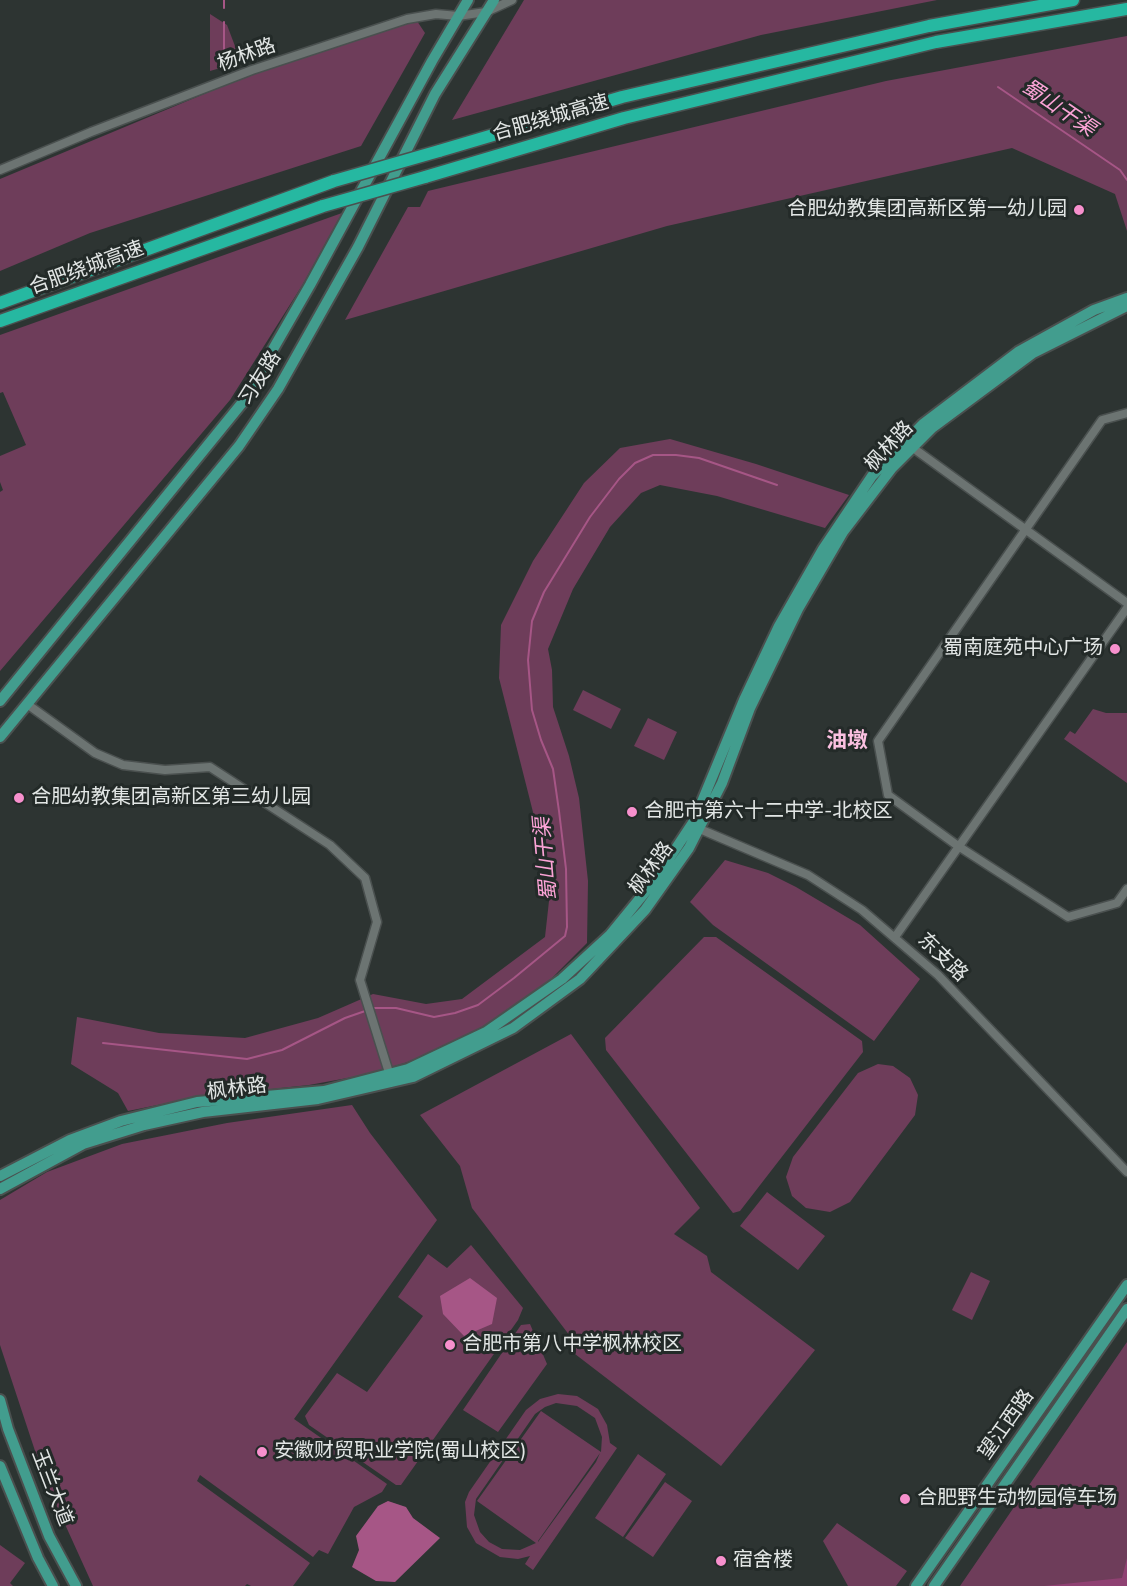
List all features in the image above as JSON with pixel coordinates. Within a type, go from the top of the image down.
[{"type":"highway","name":"合肥绕城高速","points":[[0,303],[334,181],[622,98],[929,26],[1073,0]]},
{"type":"highway","name":"合肥绕城高速","points":[[0,321],[323,206],[624,118],[936,42],[1127,9]]},
{"type":"main road","name":"习友路","points":[[0,701],[242,403],[468,0]]},
{"type":"main road","name":"习友路","points":[[0,737],[239,446],[278,389],[357,247],[435,94],[494,0]]},
{"type":"main road","name":"枫林路","points":[[909,445],[923,424],[1018,352],[1094,310],[1127,298]]},
{"type":"main road","name":"枫林路","points":[[0,1189],[83,1144],[144,1125],[203,1112],[318,1099],[391,1079],[486,1032],[562,979],[610,935],[695,827],[744,700],[779,626],[823,549],[866,485],[909,445],[1032,353],[1127,306]]},
{"type":"main road","name":"枫林路","points":[[0,1176],[70,1140],[121,1121],[196,1102],[324,1091],[391,1079]]},
{"type":"main road","name":"望江西路","points":[[916,1586],[1127,1285]]},
{"type":"main road","name":"望江西路","points":[[934,1586],[1127,1309]]},
{"type":"main road","name":"玉兰大道","points":[[0,1400],[8,1429],[49,1536],[76,1586]]},
{"type":"main road","name":"玉兰大道","points":[[0,1466],[38,1558],[53,1586]]},
{"type":"street","name":"杨林路","points":[[0,170],[252,70],[407,19],[436,14],[458,16],[486,12],[512,0]]},
{"type":"street","points":[[1127,413],[1102,420],[878,741],[888,795],[958,846],[1068,917],[1117,903],[1127,889]]},
{"type":"street","points":[[895,937],[1127,605],[909,445]]},
{"type":"street","points":[[27,704],[94,753],[123,765],[165,770],[210,767],[330,845],[365,878],[377,922],[360,980],[391,1079]]},
{"type":"street","name":"东支路","points":[[695,827],[808,875],[862,910],[938,975],[1127,1172]]},
{"type":"shaded area","points":[[524,0],[937,0],[761,35],[452,120]]},
{"type":"shaded area","points":[[210,14],[227,25],[241,62],[210,71]]},
{"type":"shaded area","points":[[417,21],[425,33],[361,146],[90,233],[0,271],[0,179],[276,64],[396,25]]},
{"type":"shaded area","points":[[1127,36],[1127,231],[1115,194],[1012,148],[667,226],[345,320],[408,207],[420,207],[428,191],[886,81]]},
{"type":"shaded area","points":[[342,213],[303,284],[230,400],[0,671],[0,492],[3,490],[0,482],[0,456],[26,445],[3,392],[0,393],[0,335]]},
{"type":"shaded area","points":[[670,439],[756,464],[849,495],[825,528],[717,496],[660,485],[641,493],[610,527],[573,589],[548,649],[552,670],[553,707],[569,756],[579,798],[588,881],[587,943],[544,986],[480,1029],[408,1062],[364,1075],[309,1085],[197,1097],[128,1111],[118,1093],[71,1064],[77,1017],[159,1033],[245,1038],[318,1018],[373,994],[426,1004],[462,999],[545,937],[551,883],[499,678],[501,625],[533,561],[584,483],[620,448]]},
{"type":"shaded area","points":[[583,690],[621,709],[611,729],[573,710]]},
{"type":"shaded area","points":[[1093,709],[1106,713],[1127,713],[1127,783],[1064,739],[1070,731],[1075,734]]},
{"type":"shaded area","points":[[648,718],[677,732],[664,760],[634,746]]},
{"type":"shaded area","points":[[725,860],[768,873],[860,925],[920,979],[874,1041],[713,925],[690,902]]},
{"type":"shaded area","points":[[704,937],[716,937],[862,1041],[863,1052],[740,1211],[733,1213],[606,1050],[605,1038]]},
{"type":"shaded area","points":[[571,1034],[700,1208],[674,1234],[707,1256],[711,1272],[815,1350],[721,1466],[575,1354],[570,1336],[472,1208],[460,1166],[420,1115]]},
{"type":"shaded area","points":[[878,1064],[893,1066],[910,1078],[918,1095],[915,1115],[850,1202],[830,1212],[806,1208],[792,1196],[786,1177],[793,1157],[858,1073]]},
{"type":"shaded area","points":[[352,1105],[370,1133],[437,1220],[294,1419],[387,1484],[382,1492],[354,1507],[328,1554],[319,1550],[313,1557],[200,1475],[197,1481],[310,1563],[293,1586],[251,1586],[247,1584],[245,1586],[93,1586],[44,1478],[0,1345],[0,1200],[47,1172],[122,1144],[227,1123]]},
{"type":"shaded area","points":[[767,1192],[825,1236],[798,1270],[740,1226]]},
{"type":"shaded area","points":[[471,1245],[523,1308],[518,1320],[401,1485],[396,1485],[309,1425],[305,1416],[337,1373],[367,1392],[423,1316],[398,1297],[428,1254],[447,1268]]},
{"type":"shaded area","points":[[971,1272],[990,1281],[972,1320],[952,1310]]},
{"type":"shaded area","points":[[470,1278],[497,1298],[492,1324],[464,1336],[443,1314],[440,1296]]},
{"type":"shaded area","points":[[530,1324],[547,1364],[498,1432],[463,1410],[521,1325]]},
{"type":"shaded area","points":[[1127,1342],[1127,1586],[960,1586]]},
{"type":"shaded area","points":[[558,1394],[577,1396],[598,1409],[607,1425],[610,1443],[617,1448],[533,1570],[525,1564],[530,1556],[518,1559],[500,1557],[476,1543],[467,1527],[465,1502],[469,1492],[526,1410],[540,1399]],"holes":[[[556,1403],[577,1406],[595,1418],[602,1437],[601,1452],[541,1411],[477,1501],[536,1543],[520,1550],[502,1549],[489,1542],[480,1532],[474,1515],[476,1499],[535,1414]],[[600,1453],[596,1462],[538,1542],[538,1541]]]},
{"type":"shaded area","points":[[638,1454],[666,1474],[623,1537],[595,1518]]},
{"type":"shaded area","points":[[665,1482],[692,1501],[653,1557],[625,1538]]},
{"type":"shaded area","points":[[388,1501],[406,1507],[413,1518],[440,1538],[395,1582],[376,1581],[352,1567],[359,1550],[356,1536],[378,1506]]},
{"type":"shaded area","points":[[837,1523],[907,1571],[896,1586],[848,1586],[823,1541]]},
{"type":"shaded area","points":[[0,1545],[25,1563],[10,1583],[13,1586],[0,1586]]},
{"type":"shaded area","points":[[1127,1558],[1127,1586],[1044,1586],[1122,1578]]},
{"type":"waterway","points":[[224,0],[224,8]]},
{"type":"waterway","points":[[224,22],[224,62]]},
{"type":"waterway","name":"蜀山干渠","points":[[998,87],[1120,170],[1127,180]]},
{"type":"waterway","name":"蜀山干渠","points":[[373,1008],[396,1008],[434,1017],[478,1005],[565,936],[567,927],[566,869],[553,769],[532,710],[528,660],[532,621],[544,592],[590,517],[619,479],[635,463],[653,455],[676,455],[699,458],[777,485]]},
{"type":"waterway","name":"蜀山干渠","points":[[103,1043],[247,1059],[282,1050],[345,1018],[368,1010]]},
{"type":"place","name":"合肥幼教集团高新区第一幼儿园","points":[[1079,210]]},
{"type":"place","name":"蜀南庭苑中心广场","points":[[1115,649]]},
{"type":"place","name":"合肥幼教集团高新区第三幼儿园","points":[[19,798]]},
{"type":"place","name":"合肥市第六十二中学-北校区","points":[[632,812]]},
{"type":"place","name":"合肥市第八中学枫林校区","points":[[450,1345]]},
{"type":"place","name":"安徽财贸职业学院(蜀山校区)","points":[[262,1452]]},
{"type":"place","name":"合肥野生动物园停车场","points":[[905,1499]]},
{"type":"place","name":"宿舍楼","points":[[721,1561]]},
{"type":"district","name":"油墩","points":[[847,742]]}]
